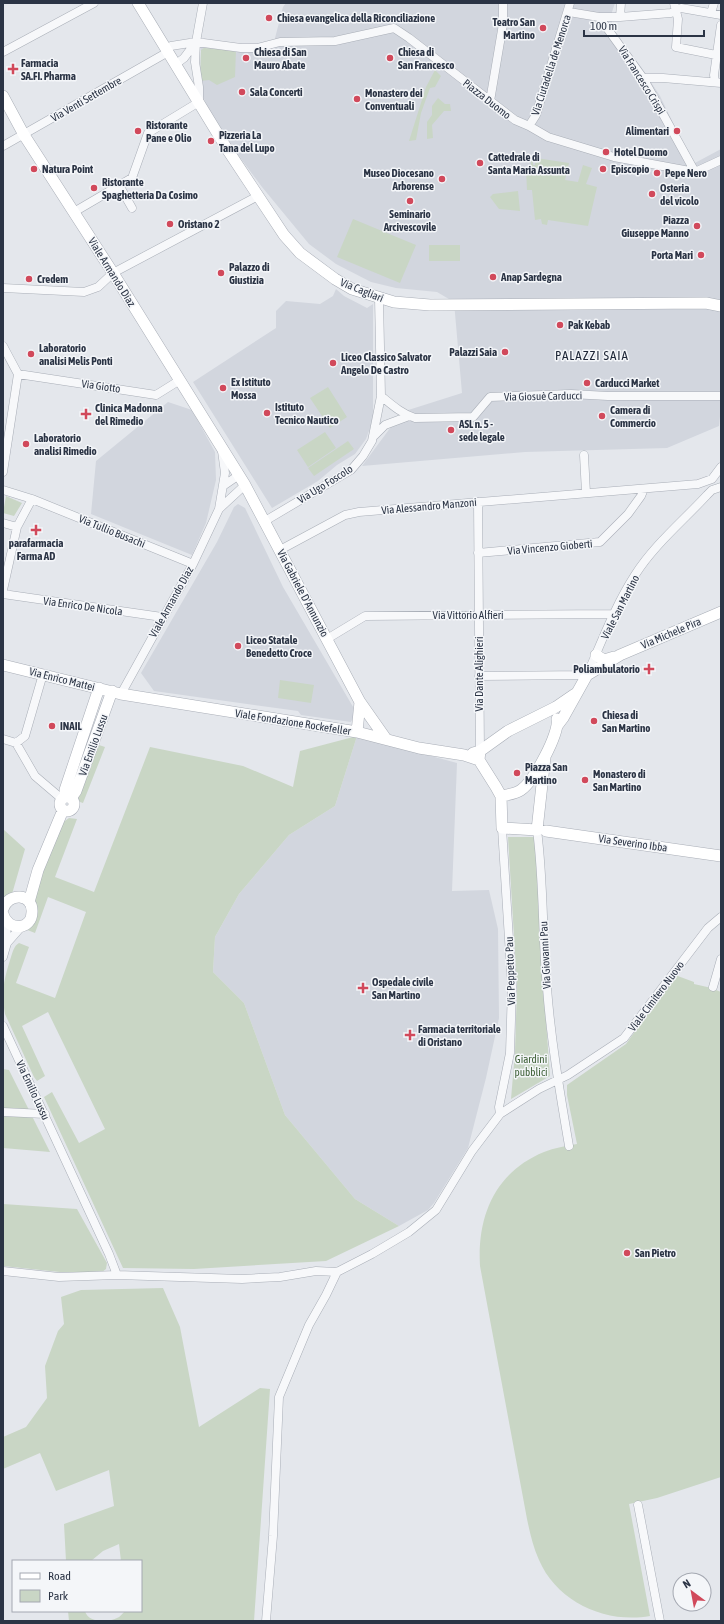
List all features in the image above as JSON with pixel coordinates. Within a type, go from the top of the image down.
[{"type":"street","points":[[3,52],[94,3]]},
{"type":"street","name":"Via Cagliari","points":[[138,3],[227,148],[284,235],[300,252],[335,279],[352,289],[394,302],[430,305],[707,303],[721,306]]},
{"type":"street","points":[[74,212],[132,178],[148,133],[199,102],[199,87],[195,62],[196,42],[203,3]]},
{"type":"street","points":[[490,102],[503,24],[503,3]]},
{"type":"street","name":"Via Ciutadella de Menorca","points":[[529,126],[536,115],[570,3]]},
{"type":"street","points":[[620,17],[621,3]]},
{"type":"street","points":[[711,13],[714,3]]},
{"type":"street","points":[[568,12],[599,17],[620,17],[671,13],[675,6]]},
{"type":"street","points":[[675,6],[721,15]]},
{"type":"street","points":[[675,6],[678,19],[676,47],[716,55]]},
{"type":"street","name":"Via Francesco Crispi","points":[[599,17],[643,78],[695,172]]},
{"type":"street","points":[[718,82],[714,75],[721,25]]},
{"type":"street","name":"Via Venti Settembre","points":[[3,146],[167,50],[171,46],[196,42],[240,48],[257,48],[280,42],[335,41],[394,28]]},
{"type":"street","name":"Piazza Duomo","points":[[394,28],[515,120],[548,137],[614,157],[695,172]]},
{"type":"street","points":[[176,64],[184,58],[196,42]]},
{"type":"street","points":[[643,78],[718,82]]},
{"type":"street","name":"Viale Armando Diaz","points":[[3,96],[24,135],[113,273],[246,486],[218,509]]},
{"type":"street","points":[[695,172],[721,160]]},
{"type":"street","points":[[119,185],[132,208]]},
{"type":"street","points":[[3,288],[84,292],[98,287],[113,273],[258,196]]},
{"type":"street","name":"Via Cagliari","points":[[707,303],[721,297]]},
{"type":"street","name":"Via Ugo Foscolo","points":[[374,436],[381,396],[379,298]]},
{"type":"street","points":[[3,346],[18,374],[3,472]]},
{"type":"street","name":"Via Giotto","points":[[18,374],[156,394],[180,380]]},
{"type":"street","name":"Via Giosuè Carducci","points":[[408,416],[415,418],[473,417],[490,397],[571,394],[608,396],[721,396]]},
{"type":"street","points":[[381,396],[408,416]]},
{"type":"street","name":"Via Ugo Foscolo","points":[[265,521],[351,470],[363,456],[374,436],[385,425],[408,416]]},
{"type":"street","name":"Viale Armando Diaz","points":[[116,692],[162,617],[192,564],[218,509],[225,473],[222,447]]},
{"type":"street","points":[[584,455],[586,493]]},
{"type":"street","name":"Via Alessandro Manzoni","points":[[280,550],[344,515],[359,512],[698,484],[712,479],[721,467]]},
{"type":"street","points":[[223,486],[239,475]]},
{"type":"street","points":[[698,484],[707,495]]},
{"type":"street","name":"Via Gabriele D'Annunzio","points":[[246,486],[360,702],[386,739]]},
{"type":"street","name":"Viale San Martino","points":[[577,692],[587,675],[614,614],[635,575],[660,544],[707,495],[712,490],[721,487]]},
{"type":"street","name":"Via Vincenzo Gioberti","points":[[478,554],[600,542],[628,514],[641,496],[644,489]]},
{"type":"street","name":"Via Tullio Busachi","points":[[3,490],[32,499],[192,564]]},
{"type":"street","points":[[3,590],[17,527],[32,499]]},
{"type":"street","name":"Via Dante Alighieri","points":[[478,502],[480,755]]},
{"type":"street","points":[[3,523],[17,527]]},
{"type":"street","name":"Via Enrico De Nicola","points":[[3,594],[162,617]]},
{"type":"street","name":"Via Michele Pira","points":[[596,655],[604,660],[620,655],[721,612]]},
{"type":"street","name":"Via Vittorio Alfieri","points":[[327,638],[365,616],[614,614]]},
{"type":"street","name":"Via Michele Pira","points":[[587,675],[620,655]]},
{"type":"street","name":"Via Enrico Mattei","points":[[3,664],[116,692]]},
{"type":"street","points":[[16,743],[25,736],[43,674]]},
{"type":"street","points":[[479,676],[587,675]]},
{"type":"street","name":"Via Emilio Lussu","points":[[29,902],[38,870],[65,801],[65,790],[99,688]]},
{"type":"street","name":"Viale Fondazione Rockefeller","points":[[116,692],[358,732],[419,748],[464,755],[480,755]]},
{"type":"street","name":"Via Emilio Lussu","points":[[65,801],[76,792],[116,692]]},
{"type":"street","points":[[545,757],[541,830],[502,828],[500,796],[480,755],[508,731],[556,707],[577,692]]},
{"type":"street","points":[[500,796],[509,795],[522,790],[545,757],[557,726],[577,692]]},
{"type":"street","points":[[358,732],[360,702]]},
{"type":"street","points":[[543,714],[548,713],[554,715],[557,719],[557,726]]},
{"type":"street","points":[[3,739],[16,743],[35,776],[65,801]]},
{"type":"street","name":"Via Peppetto Pau","points":[[500,1114],[499,1107],[510,1053],[512,987],[502,828]]},
{"type":"street","name":"Via Severino Ibba","points":[[541,830],[721,856]]},
{"type":"street","name":"Via Giovanni Pau","points":[[541,830],[543,938],[557,1081]]},
{"type":"street","name":"Via Emilio Lussu","points":[[18,897],[38,870]]},
{"type":"street","points":[[3,957],[7,943],[4,912],[10,899],[18,897],[26,899],[31,906],[32,914],[29,922],[22,926],[7,943]]},
{"type":"street","points":[[4,912],[13,926],[22,926]]},
{"type":"street","name":"Viale Cimitero Nuovo","points":[[500,1114],[539,1089],[568,1075],[624,1038],[708,928],[721,917]]},
{"type":"street","points":[[713,987],[721,959]]},
{"type":"street","name":"Via Emilio Lussu","points":[[3,1026],[6,1038],[45,1114],[109,1254],[117,1275]]},
{"type":"street","points":[[557,1081],[569,1146]]},
{"type":"street","points":[[3,1112],[45,1114]]},
{"type":"street","points":[[3,1271],[59,1277],[117,1275],[242,1279],[280,1277],[316,1271],[337,1272],[409,1232],[436,1210],[472,1151],[500,1114]]},
{"type":"street","points":[[266,1621],[273,1536],[279,1397],[309,1325],[337,1272]]},
{"type":"street","points":[[638,1505],[660,1621]]},
{"type":"shaded area","points":[[286,3],[615,3],[612,12],[612,31],[641,67],[660,96],[693,164],[721,149],[721,407],[719,426],[667,448],[525,452],[362,466],[402,412],[462,393],[454,302],[437,292],[396,288],[371,282],[336,264],[309,244],[262,187],[215,124],[200,90],[201,42],[256,47],[274,42],[283,7]]},
{"type":"shaded area","points":[[336,289],[344,296],[367,308],[373,304],[373,420],[366,439],[355,454],[337,465],[318,481],[272,508],[193,382],[276,328],[276,311],[286,301],[320,304],[333,296]]},
{"type":"shaded area","points":[[168,402],[192,410],[215,452],[216,480],[206,523],[192,555],[91,514],[96,461]]},
{"type":"shaded area","name":"Liceo Statale Benedetto Croce","points":[[238,504],[245,508],[283,587],[356,712],[351,722],[301,715],[298,711],[154,691],[141,673],[217,542],[234,507]]},
{"type":"shaded area","name":"Ospedale civile San Martino","points":[[357,736],[457,763],[452,891],[489,890],[498,929],[499,1018],[486,1078],[468,1148],[434,1203],[428,1210],[399,1226],[355,1199],[285,1115],[244,1003],[213,972],[215,937],[239,894],[289,835],[335,806]]},
{"type":"green space","points":[[204,48],[236,50],[235,77],[217,85],[209,80],[200,81],[201,50]]},
{"type":"green space","points":[[435,70],[441,76],[435,87],[430,88],[421,113],[416,140],[409,141],[426,87]]},
{"type":"green space","points":[[438,98],[445,104],[450,104],[451,111],[444,111],[432,125],[433,138],[427,139],[427,122],[432,115],[432,106]]},
{"type":"green space","points":[[536,158],[569,163],[565,180],[578,182],[583,165],[592,168],[586,184],[597,187],[588,226],[548,220],[547,225],[542,224],[541,219],[535,220],[532,190],[527,190],[526,169],[530,170],[531,161],[533,161],[533,165],[535,165]]},
{"type":"green space","points":[[518,191],[520,211],[499,209],[490,197],[493,194]]},
{"type":"green space","points":[[353,219],[416,245],[400,283],[337,257]]},
{"type":"green space","points":[[429,245],[460,245],[460,261],[429,261]]},
{"type":"green space","points":[[328,387],[347,417],[330,428],[310,398]]},
{"type":"green space","points":[[325,432],[336,448],[308,467],[297,450]]},
{"type":"green space","points":[[348,441],[354,449],[314,476],[308,468]]},
{"type":"green space","points":[[6,496],[22,503],[14,516],[3,513]]},
{"type":"green space","points":[[280,680],[314,685],[311,703],[278,698]]},
{"type":"green space","points":[[357,736],[335,806],[289,835],[239,894],[215,937],[213,972],[244,1003],[285,1115],[355,1199],[399,1226],[326,1261],[194,1269],[123,1268],[44,1097],[52,1092],[79,1143],[105,1129],[48,1012],[22,1026],[45,1076],[37,1081],[5,1014],[3,992],[4,985],[16,946],[19,943],[29,947],[16,983],[55,998],[86,912],[48,897],[35,933],[25,929],[23,924],[62,823],[69,818],[77,819],[55,877],[94,892],[150,747],[243,766],[293,787],[300,751]]},
{"type":"green space","points":[[99,745],[105,747],[83,803],[80,802],[78,798]]},
{"type":"green space","points":[[3,829],[25,849],[10,901],[3,903]]},
{"type":"green space","name":"Giardini pubblici","points":[[508,837],[534,837],[539,874],[540,938],[550,1076],[511,1099],[515,1052],[517,986]]},
{"type":"green space","points":[[675,975],[694,982],[694,984],[716,989],[721,992],[721,1477],[657,1498],[629,1504],[650,1616],[633,1618],[617,1617],[600,1613],[585,1607],[570,1598],[558,1588],[547,1575],[535,1550],[527,1519],[480,1266],[480,1248],[486,1213],[492,1198],[501,1184],[513,1171],[527,1161],[544,1152],[577,1144],[567,1095],[567,1085],[626,1044]]},
{"type":"green space","points":[[3,1069],[9,1070],[50,1152],[3,1148]]},
{"type":"green space","points":[[3,1204],[77,1209],[107,1263],[106,1269],[102,1272],[60,1272],[3,1266]]},
{"type":"green space","points":[[163,1288],[180,1327],[199,1427],[260,1388],[270,1389],[254,1621],[105,1621],[118,1618],[124,1612],[142,1612],[142,1560],[121,1560],[119,1544],[103,1551],[92,1560],[66,1560],[64,1524],[114,1506],[109,1470],[56,1491],[40,1453],[3,1469],[3,1437],[26,1427],[47,1398],[45,1366],[58,1331],[64,1324],[61,1297],[81,1290]]},
{"type":"green space","points":[[68,1612],[86,1612],[90,1618],[101,1621],[69,1621]]},
{"type":"place","name":"Chiesa evangelica della Riconciliazione","points":[[269,18]]},
{"type":"place","name":"Teatro San Martino","points":[[543,28]]},
{"type":"place","name":"Chiesa di San Mauro Abate","points":[[246,58]]},
{"type":"place","name":"Chiesa di San Francesco","points":[[390,58]]},
{"type":"place","name":"Farmacia SA.FI. Pharma","points":[[13,69]]},
{"type":"place","name":"Sala Concerti","points":[[242,92]]},
{"type":"place","name":"Monastero dei Conventuali","points":[[357,99]]},
{"type":"place","name":"Ristorante Pane e Olio","points":[[138,131]]},
{"type":"place","name":"Alimentari","points":[[677,131]]},
{"type":"place","name":"Pizzeria La Tana del Lupo","points":[[211,141]]},
{"type":"place","name":"Hotel Duomo","points":[[606,152]]},
{"type":"place","name":"Cattedrale di Santa Maria Assunta","points":[[480,163]]},
{"type":"place","name":"Natura Point","points":[[34,169]]},
{"type":"place","name":"Episcopio","points":[[603,169]]},
{"type":"place","name":"Pepe Nero","points":[[657,173]]},
{"type":"place","name":"Museo Diocesano Arborense","points":[[442,179]]},
{"type":"place","name":"Ristorante Spaghetteria Da Cosimo","points":[[94,188]]},
{"type":"place","name":"Osteria del vicolo","points":[[652,194]]},
{"type":"place","name":"Seminario Arcivescovile","points":[[410,201]]},
{"type":"place","name":"Oristano 2","points":[[170,224]]},
{"type":"place","name":"Piazza Giuseppe Manno","points":[[697,226]]},
{"type":"place","name":"Porta Mari","points":[[701,255]]},
{"type":"place","name":"Palazzo di Giustizia","points":[[221,273]]},
{"type":"place","name":"Anap Sardegna","points":[[493,277]]},
{"type":"place","name":"Credem","points":[[29,279]]},
{"type":"place","name":"Pak Kebab","points":[[560,325]]},
{"type":"place","name":"Palazzi Saia","points":[[505,352]]},
{"type":"place","name":"Laboratorio analisi Melis Ponti","points":[[31,354]]},
{"type":"place","name":"Liceo Classico Salvator Angelo De Castro","points":[[333,363]]},
{"type":"place","name":"Carducci Market","points":[[587,383]]},
{"type":"place","name":"Ex Istituto Mossa","points":[[223,388]]},
{"type":"place","name":"Istituto Tecnico Nautico","points":[[267,413]]},
{"type":"place","name":"Clinica Madonna del Rimedio","points":[[86,414]]},
{"type":"place","name":"Camera di Commercio","points":[[602,416]]},
{"type":"place","name":"ASL n. 5 - sede legale","points":[[451,430]]},
{"type":"place","name":"Laboratorio analisi Rimedio","points":[[26,444]]},
{"type":"place","name":"parafarmacia Farma AD","points":[[36,530]]},
{"type":"place","name":"Liceo Statale Benedetto Croce","points":[[238,646]]},
{"type":"place","name":"Poliambulatorio","points":[[649,669]]},
{"type":"place","name":"Chiesa di San Martino","points":[[594,721]]},
{"type":"place","name":"INAIL","points":[[52,726]]},
{"type":"place","name":"Piazza San Martino","points":[[517,773]]},
{"type":"place","name":"Monastero di San Martino","points":[[585,780]]},
{"type":"place","name":"Ospedale civile San Martino","points":[[363,988]]},
{"type":"place","name":"Farmacia territoriale di Oristano","points":[[410,1035]]},
{"type":"place","name":"San Pietro","points":[[627,1253]]},
{"type":"district","name":"PALAZZI SAIA","points":[[592,355]]}]
